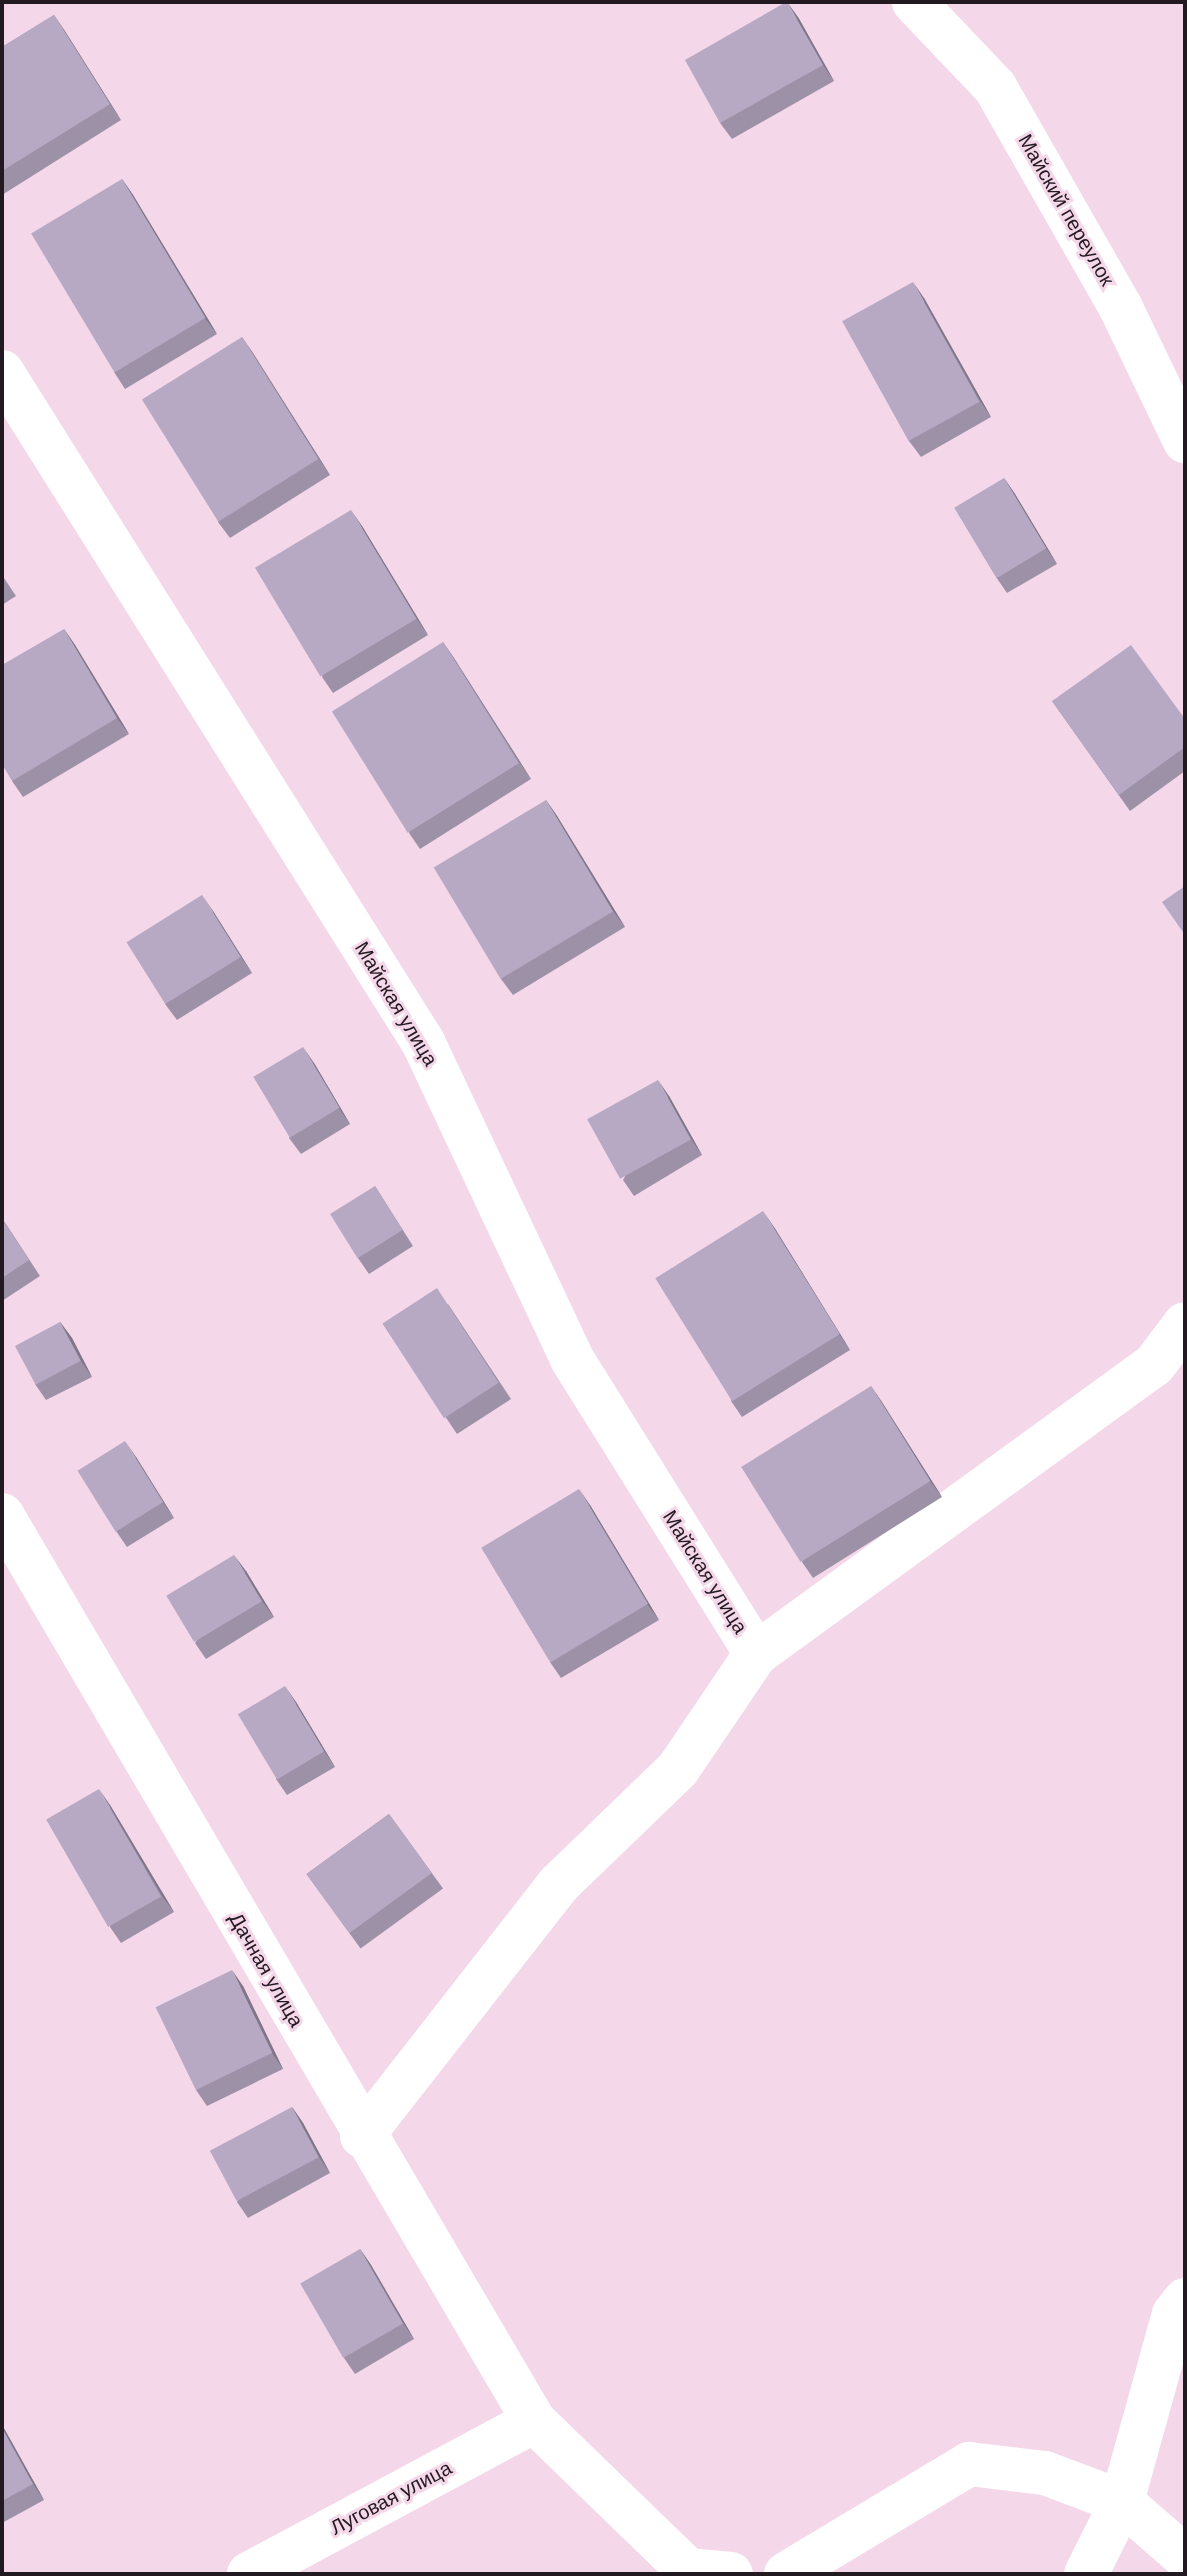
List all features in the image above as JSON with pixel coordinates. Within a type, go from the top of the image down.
[{"type":"street","name":"Майский переулок","points":[[914,2],[995,87],[1120,306],[1185,441]]},
{"type":"street","name":"Майская улица","points":[[2,372],[423,1042],[572,1359],[756,1654]]},
{"type":"street","points":[[362,2136],[559,1884],[678,1769],[756,1654],[1154,1365],[1185,1324]]},
{"type":"street","name":"Дачная улица","points":[[2,1515],[362,2136],[534,2421],[688,2572]]},
{"type":"street","points":[[1086,2574],[1122,2502],[1174,2314],[1185,2300]]},
{"type":"street","name":"Луговая улица","points":[[249,2574],[534,2421]]},
{"type":"street","points":[[786,2574],[969,2464],[1045,2473],[1122,2502],[1185,2557]]},
{"type":"street","points":[[688,2572],[731,2574]]},
{"type":"building","points":[[787,2],[823,65],[720,123],[685,60]]},
{"type":"building","points":[[54,15],[110,104],[2,171],[2,47]]},
{"type":"building","points":[[122,179],[205,318],[115,372],[31,234]]},
{"type":"building","points":[[913,282],[979,402],[909,441],[842,321]]},
{"type":"building","points":[[242,337],[318,459],[218,522],[142,400]]},
{"type":"building","points":[[1004,478],[1046,548],[997,578],[954,508]]},
{"type":"building","points":[[351,510],[416,619],[320,677],[255,568]]},
{"type":"building","points":[[64,629],[117,718],[12,781],[2,764],[2,665]]},
{"type":"building","points":[[443,642],[519,763],[408,833],[332,711]]},
{"type":"building","points":[[1131,645],[1185,719],[1185,747],[1119,795],[1052,701]]},
{"type":"building","points":[[546,800],[613,911],[501,979],[434,867]]},
{"type":"building","points":[[1185,886],[1185,935],[1162,902]]},
{"type":"building","points":[[202,895],[241,957],[165,1004],[127,942]]},
{"type":"building","points":[[303,1047],[340,1108],[290,1138],[253,1077]]},
{"type":"building","points":[[658,1080],[691,1139],[620,1179],[587,1119]]},
{"type":"building","points":[[375,1186],[403,1230],[358,1258],[330,1214]]},
{"type":"building","points":[[763,1211],[840,1334],[732,1401],[655,1278]]},
{"type":"building","points":[[2,1219],[29,1260],[2,1278]]},
{"type":"building","points":[[437,1288],[499,1383],[444,1418],[382,1323]]},
{"type":"building","points":[[60,1322],[81,1361],[36,1385],[15,1346]]},
{"type":"building","points":[[871,1386],[930,1481],[801,1562],[741,1467]]},
{"type":"building","points":[[125,1441],[163,1502],[116,1532],[78,1471]]},
{"type":"building","points":[[579,1489],[648,1604],[550,1663],[481,1548]]},
{"type":"building","points":[[234,1555],[262,1601],[194,1642],[166,1596]]},
{"type":"building","points":[[285,1686],[324,1751],[277,1779],[238,1714]]},
{"type":"building","points":[[99,1789],[161,1896],[108,1927],[46,1820]]},
{"type":"building","points":[[389,1814],[432,1873],[349,1933],[306,1874]]},
{"type":"building","points":[[232,1970],[272,2053],[196,2090],[156,2007]]},
{"type":"building","points":[[292,2107],[319,2157],[237,2201],[210,2151]]},
{"type":"building","points":[[360,2249],[403,2323],[343,2358],[300,2284]]},
{"type":"building","points":[[2,2428],[33,2484],[2,2501]]}]
